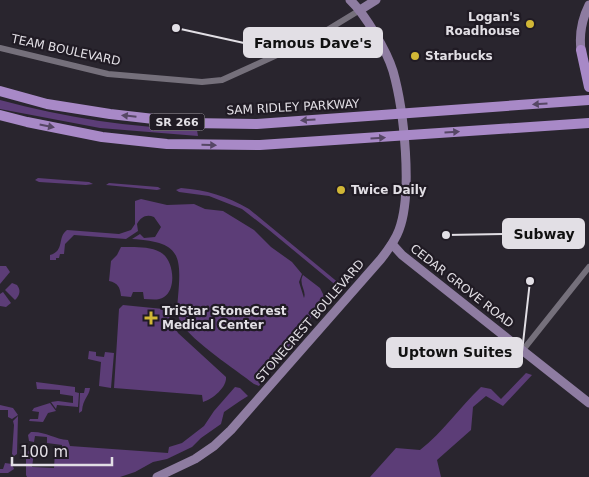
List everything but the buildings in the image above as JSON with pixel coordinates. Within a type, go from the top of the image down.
[{"type":"main road","points":[[581,50],[589,87]]},
{"type":"main road","name":"SAM RIDLEY PARKWAY","points":[[0,90],[47,104],[110,114],[189,123],[257,124],[589,100]]},
{"type":"main road","name":"SR 266","points":[[0,115],[102,137],[167,144],[260,145],[589,123]]},
{"type":"street","name":"STONECREST BOULEVARD","points":[[157,477],[195,459],[214,446],[231,430],[377,265],[399,231],[405,194],[404,136],[392,70],[360,10],[350,0]]},
{"type":"street","name":"TEAM BOULEVARD","points":[[0,48],[108,74],[202,82],[222,80],[314,38],[376,0]]},
{"type":"street","points":[[581,50],[580,38],[584,14],[589,5]]},
{"type":"street","name":"CEDAR GROVE ROAD","points":[[392,244],[402,255],[589,403]]},
{"type":"street","points":[[523,350],[589,267]]},
{"type":"shaded area","points":[[0,100],[98,121],[147,127],[197,130],[198,136],[100,128],[0,109]]},
{"type":"shaded area","points":[[38,178],[89,182],[93,184],[39,182],[35,180]]},
{"type":"shaded area","points":[[109,183],[158,187],[161,189],[106,185]]},
{"type":"shaded area","points":[[181,188],[216,194],[249,209],[340,284],[338,287],[242,209],[209,196],[176,190]]},
{"type":"shaded area","points":[[141,199],[167,205],[194,204],[205,209],[223,211],[254,230],[271,247],[292,262],[302,274],[299,282],[304,298],[305,295],[301,281],[303,275],[320,288],[325,298],[323,305],[313,314],[301,334],[271,367],[259,386],[204,347],[181,323],[177,307],[178,260],[174,253],[160,243],[132,239],[140,234],[144,238],[155,237],[161,227],[154,217],[146,216],[142,218],[137,224],[138,231],[126,239],[74,235],[65,244],[64,254],[60,254],[56,260],[50,260],[50,255],[58,250],[62,236],[67,230],[119,234],[131,230],[135,224],[135,201]]},
{"type":"shaded area","points":[[121,247],[151,249],[165,256],[171,267],[172,281],[171,288],[164,297],[144,299],[143,292],[133,292],[131,297],[121,296],[118,286],[109,281],[111,261]]},
{"type":"shaded area","points":[[0,266],[6,266],[10,272],[0,284]]},
{"type":"shaded area","points":[[12,283],[17,285],[19,291],[15,300],[5,290]]},
{"type":"shaded area","points":[[3,292],[11,303],[6,307],[0,306],[0,294]]},
{"type":"shaded area","points":[[123,305],[163,309],[178,333],[226,377],[222,389],[203,402],[202,395],[114,388],[119,309]]},
{"type":"shaded area","points":[[89,351],[96,352],[96,356],[104,357],[105,352],[114,353],[111,388],[99,386],[101,362],[88,359]]},
{"type":"shaded area","points":[[526,373],[532,375],[503,406],[486,396],[473,407],[471,430],[437,460],[441,477],[370,477],[396,448],[420,450],[481,387],[491,389],[501,399]]},
{"type":"shaded area","points":[[36,382],[75,387],[75,392],[79,393],[78,407],[57,405],[56,409],[51,402],[73,403],[73,396],[60,394],[60,390],[37,389]]},
{"type":"shaded area","points":[[235,387],[240,388],[248,396],[224,412],[221,424],[192,447],[167,459],[153,462],[135,472],[120,477],[27,477],[26,475],[26,454],[28,451],[32,450],[34,453],[32,467],[54,468],[55,452],[62,451],[62,445],[47,443],[47,437],[35,436],[34,442],[29,441],[28,435],[31,432],[68,440],[70,446],[168,453],[169,447],[182,443],[204,426],[214,411]]},
{"type":"shaded area","points":[[85,388],[90,388],[82,411],[79,413],[80,393],[84,393]]},
{"type":"shaded area","points":[[50,403],[56,411],[48,413],[43,422],[29,421],[30,419],[38,419],[39,412],[32,411],[34,408]]},
{"type":"shaded area","points":[[0,405],[13,408],[18,415],[12,419],[8,417],[8,410],[0,410]]},
{"type":"shaded area","points":[[18,416],[17,454],[14,456],[12,454],[13,421]]},
{"type":"shaded area","points":[[5,463],[12,464],[14,469],[8,473],[0,473],[0,469],[3,469]]},
{"type":"place","name":"Logan's Roadhouse","points":[[530,24]]},
{"type":"place","name":"Famous Dave's","points":[[176,28]]},
{"type":"place","name":"Starbucks","points":[[415,56]]},
{"type":"place","name":"Twice Daily","points":[[341,190]]},
{"type":"place","name":"Subway","points":[[446,235]]},
{"type":"place","name":"Uptown Suites","points":[[530,281]]},
{"type":"place","name":"TriStar StoneCrest Medical Center","points":[[151,318]]}]
